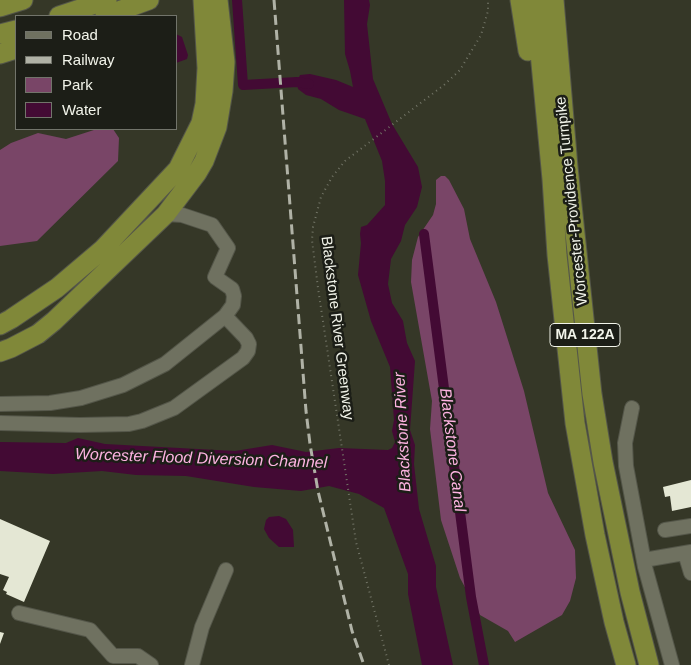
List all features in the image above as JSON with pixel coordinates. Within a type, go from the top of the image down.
[{"type":"highway","points":[[0,7],[23,0]]},
{"type":"highway","points":[[62,15],[106,0]]},
{"type":"highway","points":[[108,15],[148,0]]},
{"type":"highway","points":[[0,325],[57,288],[103,249],[178,169],[201,123],[205,104],[207,68],[203,0]]},
{"type":"highway","points":[[0,352],[38,334],[54,321],[166,214],[187,188],[204,161],[220,118],[225,62],[218,0]]},
{"type":"highway","points":[[520,0],[527,43],[544,205],[557,255]]},
{"type":"highway","name":"Worcester-Providence Turnpike","points":[[535,0],[557,255],[575,424],[595,535],[614,622],[626,665]]},
{"type":"highway","name":"Worcester-Providence Turnpike","points":[[554,0],[568,167],[592,394],[603,462],[628,582],[649,665]]},
{"type":"highway","points":[[0,34],[15,30]]},
{"type":"highway","points":[[0,54],[15,48]]},
{"type":"street","points":[[0,404],[50,403],[81,398],[123,385],[165,364],[225,316],[233,305],[234,296],[232,289],[215,277],[228,248],[212,226],[182,215],[166,214]]},
{"type":"street","points":[[0,423],[129,424],[156,416],[174,408],[243,358],[248,351],[249,344],[246,338],[225,316]]},
{"type":"street","points":[[632,408],[625,443],[626,466],[644,560],[672,665]]},
{"type":"street","points":[[665,530],[691,526]]},
{"type":"street","points":[[644,560],[688,553],[691,573]]},
{"type":"street","points":[[192,665],[202,627],[226,570]]},
{"type":"street","points":[[19,613],[90,630],[113,656],[138,656],[151,665]]},
{"type":"path","name":"Blackstone River Greenway","points":[[389,665],[356,542],[318,288],[312,240],[315,217],[321,197],[336,172],[353,154],[444,85],[460,70],[481,35],[488,11],[488,0]]},
{"type":"green space","points":[[94,130],[114,130],[119,138],[118,161],[37,241],[0,246],[0,150],[11,143],[38,133],[66,139]]},
{"type":"green space","points":[[441,176],[445,176],[449,180],[464,209],[470,239],[496,302],[524,391],[548,493],[575,550],[576,578],[570,601],[562,615],[515,642],[508,631],[480,615],[460,578],[441,520],[430,429],[432,401],[411,282],[412,260],[418,237],[433,215],[436,204],[436,180]]},
{"type":"water","points":[[344,0],[369,0],[367,24],[373,79],[392,124],[418,167],[422,187],[417,207],[405,225],[401,241],[391,259],[388,284],[392,303],[403,321],[407,343],[415,361],[410,430],[415,445],[414,464],[419,509],[436,566],[436,587],[453,665],[422,665],[408,594],[408,574],[384,508],[359,494],[329,486],[301,491],[254,487],[186,476],[136,475],[102,471],[53,474],[0,471],[0,442],[66,443],[78,438],[105,444],[235,451],[272,445],[306,452],[339,448],[388,450],[392,448],[395,442],[392,431],[394,420],[390,367],[371,321],[358,275],[361,227],[367,225],[385,205],[385,181],[382,161],[365,119],[339,110],[321,99],[306,95],[298,89],[297,82],[300,75],[310,74],[336,80],[353,87],[345,54]]},
{"type":"water","points":[[178,35],[182,37],[188,55],[187,59],[178,62]]},
{"type":"water","points":[[279,516],[286,519],[293,530],[294,547],[279,547],[269,538],[264,529],[266,520],[269,517]]},
{"type":"building","points":[[691,480],[691,507],[672,511],[670,496],[665,497],[663,487]]},
{"type":"building","points":[[0,519],[50,541],[24,602],[6,594],[7,592],[3,590],[9,577],[0,574]]},
{"type":"building","points":[[0,632],[4,633],[0,644]]},
{"type":"waterway","points":[[237,0],[243,85],[297,82],[309,84]]},
{"type":"waterway","name":"Blackstone Canal","points":[[424,234],[471,597],[484,665]]},
{"type":"railway","points":[[274,0],[310,444],[318,491],[352,631],[364,665]]},
{"type":"water label","name":"Blackstone River","points":[[403,432]]},
{"type":"water label","name":"Worcester Flood Diversion Channel","points":[[201,459]]}]
